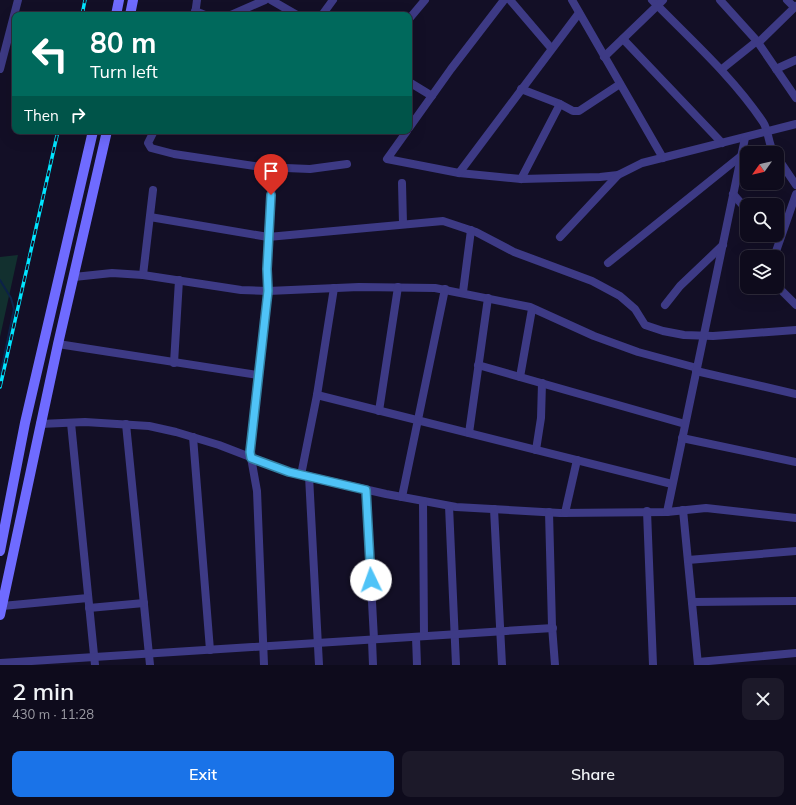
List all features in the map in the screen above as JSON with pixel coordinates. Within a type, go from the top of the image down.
[{"type":"main road","points":[[117,12],[119,0]]},
{"type":"main road","points":[[131,12],[133,0]]},
{"type":"main road","points":[[0,546],[10,507],[26,423],[92,134]]},
{"type":"main road","points":[[1,610],[40,424],[106,134]]},
{"type":"main road","points":[[10,507],[23,509]]},
{"type":"street","points":[[15,12],[18,0]]},
{"type":"street","points":[[195,12],[197,0]]},
{"type":"street","points":[[239,12],[265,0]]},
{"type":"street","points":[[272,0],[292,12]]},
{"type":"street","points":[[324,12],[333,0]]},
{"type":"street","points":[[412,15],[425,0]]},
{"type":"street","points":[[412,124],[504,0]]},
{"type":"street","points":[[510,0],[551,48]]},
{"type":"street","points":[[572,0],[663,158]]},
{"type":"street","points":[[720,0],[757,42],[796,98]]},
{"type":"street","points":[[722,69],[757,42],[795,7],[787,0]]},
{"type":"street","points":[[604,57],[658,2],[722,69],[764,123],[770,146]]},
{"type":"street","points":[[459,173],[551,48],[579,13]]},
{"type":"street","points":[[0,69],[12,23]]},
{"type":"street","points":[[623,39],[722,143]]},
{"type":"street","points":[[776,69],[796,60]]},
{"type":"street","points":[[412,84],[432,96]]},
{"type":"street","points":[[521,89],[560,104],[572,111],[580,112],[620,84]]},
{"type":"street","points":[[521,179],[560,104]]},
{"type":"street","points":[[560,236],[618,175],[642,162],[745,138],[796,124]]},
{"type":"street","points":[[152,134],[148,142],[151,148],[174,154],[273,167],[310,169],[346,164]]},
{"type":"street","points":[[405,134],[387,160],[459,173],[521,179],[570,179],[618,175]]},
{"type":"street","points":[[744,146],[745,138]]},
{"type":"street","points":[[608,263],[740,158]]},
{"type":"street","points":[[667,512],[740,164]]},
{"type":"street","points":[[264,665],[262,647],[257,491],[250,452],[268,291],[268,237],[273,167]]},
{"type":"street","points":[[784,167],[796,185]]},
{"type":"street","points":[[402,183],[403,224]]},
{"type":"street","points":[[143,275],[154,190]]},
{"type":"street","points":[[733,194],[740,202]]},
{"type":"street","points":[[784,222],[796,194]]},
{"type":"street","points":[[150,217],[268,237],[443,221],[471,230],[514,252],[592,281],[620,296],[635,310],[645,325],[663,331],[684,335],[744,335],[796,330]]},
{"type":"street","points":[[463,292],[471,230]]},
{"type":"street","points":[[665,304],[680,286],[723,245]]},
{"type":"street","points":[[74,277],[112,273],[143,275],[241,290],[268,291],[398,287],[445,289],[532,309],[594,336],[638,352],[697,370],[796,394]]},
{"type":"street","points":[[174,363],[179,280]]},
{"type":"street","points":[[379,411],[398,287]]},
{"type":"street","points":[[319,665],[305,475],[334,288]]},
{"type":"street","points":[[402,497],[419,421],[445,289]]},
{"type":"street","points":[[784,293],[796,304]]},
{"type":"street","points":[[469,433],[488,298]]},
{"type":"street","points":[[520,377],[532,309]]},
{"type":"street","points":[[58,344],[258,375]]},
{"type":"street","points":[[478,365],[685,424]]},
{"type":"street","points":[[536,450],[541,418],[542,383]]},
{"type":"street","points":[[317,395],[672,484]]},
{"type":"street","points":[[40,424],[71,422],[149,426],[193,437],[251,458],[305,475],[366,490],[449,506],[565,513],[667,512],[706,508],[796,518]]},
{"type":"street","points":[[71,422],[95,661]]},
{"type":"street","points":[[126,424],[150,665]]},
{"type":"street","points":[[193,437],[210,650]]},
{"type":"street","points":[[682,438],[796,462]]},
{"type":"street","points":[[565,513],[577,460]]},
{"type":"street","points":[[366,490],[373,665]]},
{"type":"street","points":[[417,665],[420,637],[424,501]]},
{"type":"street","points":[[449,506],[456,665]]},
{"type":"street","points":[[494,509],[502,665]]},
{"type":"street","points":[[683,510],[698,664],[796,653]]},
{"type":"street","points":[[647,511],[653,665]]},
{"type":"street","points":[[550,512],[555,665]]},
{"type":"street","points":[[688,560],[796,551]]},
{"type":"street","points":[[1,610],[88,598]]},
{"type":"street","points":[[692,602],[796,601]]},
{"type":"street","points":[[90,608],[144,603]]},
{"type":"street","points":[[0,664],[95,661],[149,654],[553,628]]},
{"type":"green space","points":[[18,255],[0,337],[0,257]]},
{"type":"waterway","points":[[0,280],[11,298],[14,309],[0,376]]},
{"type":"railway","points":[[83,12],[85,0]]},
{"type":"railway","points":[[0,387],[57,134]]},
{"type":"route","points":[[271,195],[267,269],[268,291],[255,398],[250,452],[251,458],[289,472],[366,490],[371,580]]}]
